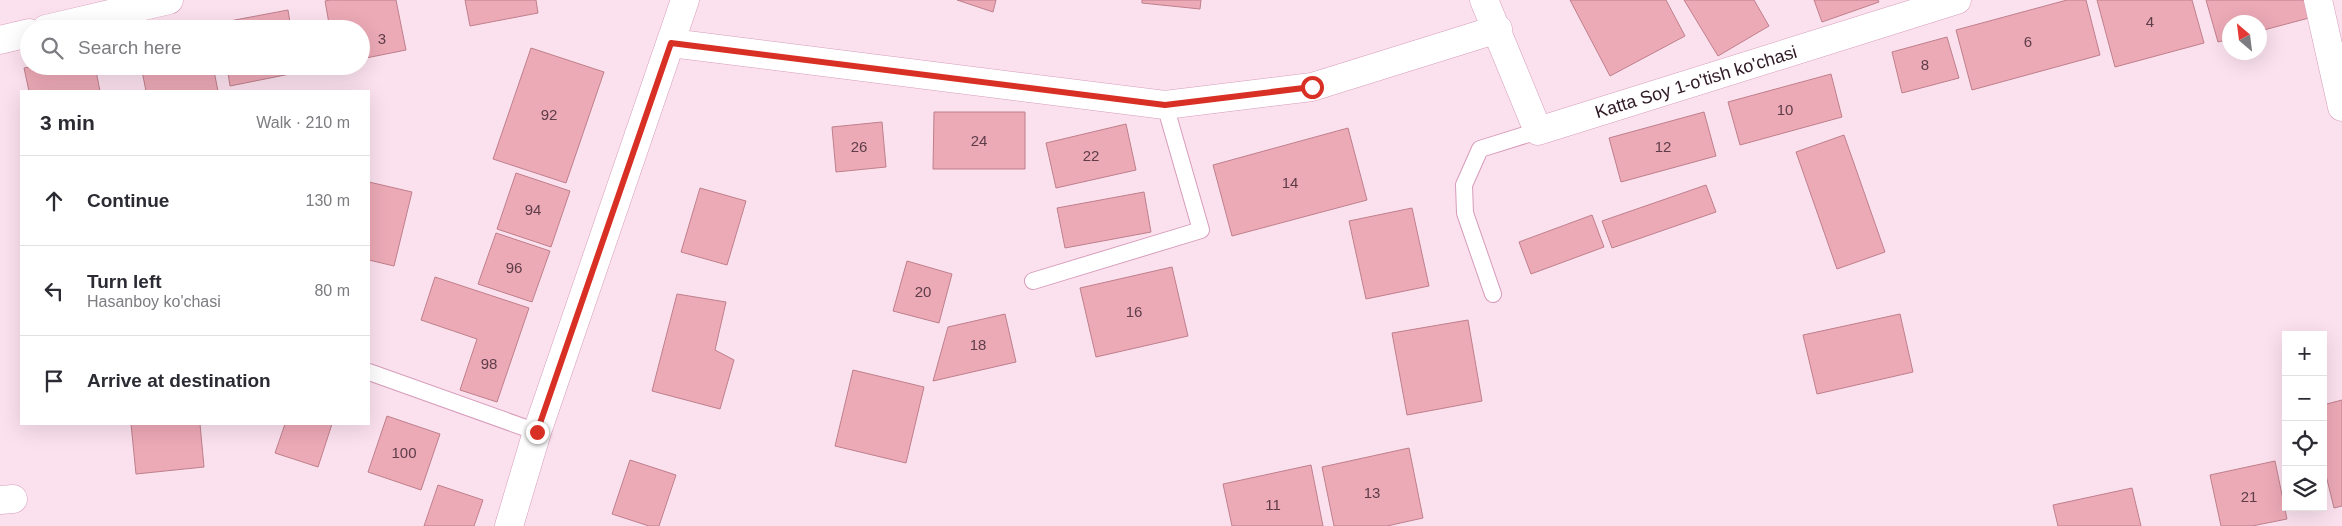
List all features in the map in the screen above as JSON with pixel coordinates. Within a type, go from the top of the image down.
[{"type":"street","points":[[84,20],[169,0]]},
{"type":"street","points":[[509,526],[537,432],[685,0]]},
{"type":"street","points":[[1484,0],[1498,29],[1538,131]]},
{"type":"street","name":"Katta Soy 1-o'tish ko'chasi","points":[[1538,131],[1957,0]]},
{"type":"street","points":[[2318,0],[2342,107]]},
{"type":"street","points":[[671,43],[1165,105],[1312,87],[1498,29]]},
{"type":"street","points":[[0,40],[20,35]]},
{"type":"lane","points":[[1034,281],[1201,230],[1165,105]]},
{"type":"lane","points":[[1493,294],[1465,213],[1464,185],[1480,149],[1538,131]]},
{"type":"lane","points":[[370,372],[537,432]]},
{"type":"building","points":[[396,0],[406,50],[370,57],[370,20],[328,20],[325,1]]},
{"type":"building","points":[[465,0],[536,0],[538,13],[470,26]]},
{"type":"building","points":[[957,0],[996,0],[993,12]]},
{"type":"building","points":[[1142,0],[1201,0],[1200,9],[1142,3]]},
{"type":"building","points":[[1570,0],[1666,0],[1685,36],[1610,76]]},
{"type":"building","points":[[1684,0],[1754,0],[1769,26],[1718,56]]},
{"type":"building","points":[[1814,0],[1878,0],[1879,2],[1822,22]]},
{"type":"building","points":[[2067,0],[2086,0],[2100,55],[1972,90],[1956,30]]},
{"type":"building","points":[[2097,0],[2192,0],[2204,43],[2115,67]]},
{"type":"building","points":[[2206,0],[2304,0],[2309,18],[2267,29],[2267,15],[2222,15],[2222,41],[2218,42]]},
{"type":"building","points":[[288,10],[290,20],[235,20]]},
{"type":"building","points":[[1947,37],[1959,78],[1902,93],[1892,52]]},
{"type":"building","points":[[531,48],[604,72],[566,183],[493,159]]},
{"type":"building","points":[[1831,74],[1842,117],[1740,145],[1728,102]]},
{"type":"building","points":[[26,75],[97,75],[100,90],[29,90]]},
{"type":"building","points":[[143,75],[215,75],[218,90],[146,90]]},
{"type":"building","points":[[228,75],[285,75],[230,86]]},
{"type":"building","points":[[934,112],[1025,112],[1025,169],[933,169]]},
{"type":"building","points":[[1704,112],[1716,156],[1621,182],[1609,138]]},
{"type":"building","points":[[882,122],[886,167],[836,172],[832,127]]},
{"type":"building","points":[[1126,124],[1136,170],[1056,188],[1046,143]]},
{"type":"building","points":[[1348,128],[1367,200],[1232,236],[1213,165]]},
{"type":"building","points":[[1844,135],[1885,252],[1837,269],[1796,152]]},
{"type":"building","points":[[516,173],[570,191],[551,247],[497,229]]},
{"type":"building","points":[[370,182],[412,192],[394,266],[370,260]]},
{"type":"building","points":[[1706,185],[1716,212],[1612,248],[1602,221]]},
{"type":"building","points":[[700,188],[746,201],[727,265],[681,252]]},
{"type":"building","points":[[1144,192],[1151,232],[1065,248],[1057,208]]},
{"type":"building","points":[[1412,208],[1429,286],[1366,299],[1349,221]]},
{"type":"building","points":[[1592,215],[1604,247],[1531,274],[1519,242]]},
{"type":"building","points":[[496,233],[550,251],[532,302],[478,284]]},
{"type":"building","points":[[907,261],[952,274],[939,323],[893,311]]},
{"type":"building","points":[[1172,267],[1188,336],[1096,357],[1080,288]]},
{"type":"building","points":[[435,277],[529,308],[497,402],[460,390],[477,339],[421,320]]},
{"type":"building","points":[[677,294],[726,302],[715,350],[734,360],[720,409],[652,391]]},
{"type":"building","points":[[1005,314],[1016,362],[933,381],[948,327]]},
{"type":"building","points":[[1900,314],[1913,372],[1817,394],[1803,335]]},
{"type":"building","points":[[1468,320],[1482,401],[1407,415],[1392,333]]},
{"type":"building","points":[[853,370],[924,387],[906,463],[835,446]]},
{"type":"building","points":[[2342,400],[2342,506],[2334,508],[2327,479],[2327,404]]},
{"type":"building","points":[[387,416],[440,434],[421,490],[368,472]]},
{"type":"building","points":[[131,425],[200,425],[204,467],[136,474]]},
{"type":"building","points":[[285,425],[332,425],[318,467],[275,453]]},
{"type":"building","points":[[1409,448],[1423,518],[1387,526],[1334,526],[1322,467]]},
{"type":"building","points":[[630,460],[676,475],[659,526],[649,526],[612,514]]},
{"type":"building","points":[[2275,461],[2282,495],[2282,511],[2285,511],[2287,519],[2252,526],[2221,526],[2210,475]]},
{"type":"building","points":[[1311,465],[1323,526],[1232,526],[1223,484]]},
{"type":"building","points":[[438,485],[483,500],[474,526],[424,526]]},
{"type":"building","points":[[2132,488],[2141,526],[2058,526],[2053,505]]},
{"type":"route","points":[[537,432],[671,43],[1165,105],[1312,87]]}]
